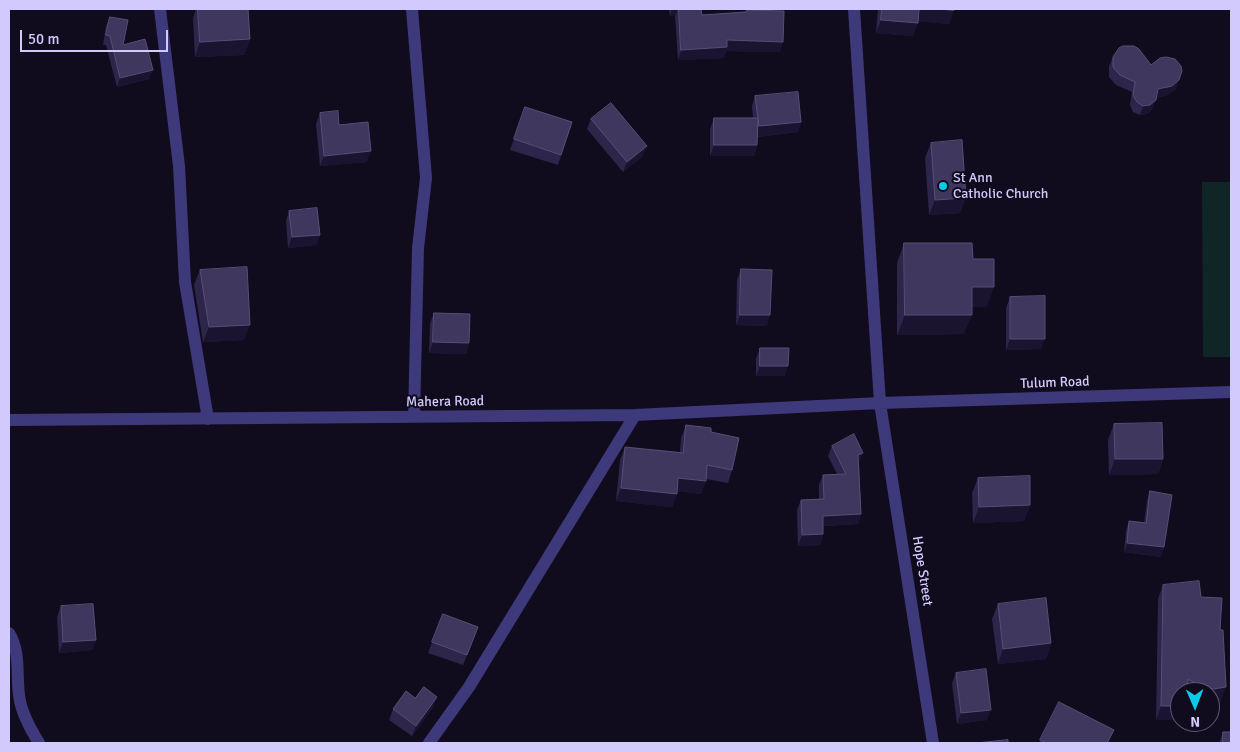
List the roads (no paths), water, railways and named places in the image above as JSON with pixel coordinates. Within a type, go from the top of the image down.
[{"type":"street","points":[[160,9],[179,166],[185,282],[208,419]]},
{"type":"street","points":[[412,9],[426,178],[418,248],[414,417]]},
{"type":"street","name":"Hope Street","points":[[854,9],[880,403],[933,743]]},
{"type":"street","name":"Tulum Road","points":[[880,403],[1231,392]]},
{"type":"street","name":"Mahera Road","points":[[9,420],[635,415],[880,403]]},
{"type":"street","points":[[429,743],[469,687],[635,415]]},
{"type":"street","points":[[9,633],[17,651],[20,701],[26,720],[39,743]]},
{"type":"place","name":"St Ann Catholic Church","points":[[943,186]]}]
